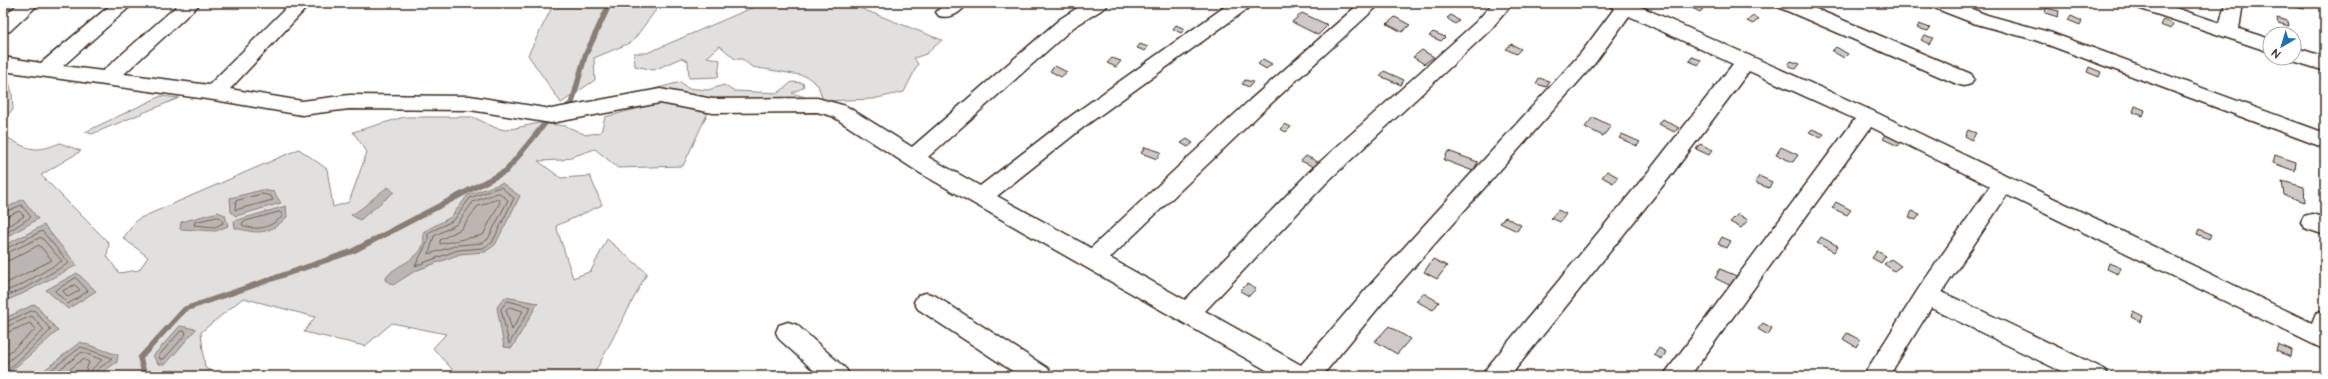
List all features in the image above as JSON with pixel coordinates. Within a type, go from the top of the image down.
[{"type":"street","points":[[3,27],[31,3]]},
{"type":"street","points":[[45,70],[125,3]]},
{"type":"street","points":[[107,78],[192,3]]},
{"type":"street","points":[[214,92],[302,3]]},
{"type":"street","points":[[913,158],[1067,23],[1099,3]]},
{"type":"street","points":[[982,196],[1078,121],[1243,3]]},
{"type":"street","points":[[1094,259],[1257,104],[1372,3]]},
{"type":"street","points":[[1187,314],[1319,176],[1483,26],[1504,3]]},
{"type":"street","points":[[1785,3],[1964,79]]},
{"type":"street","points":[[1939,3],[1980,19],[2042,36],[2325,141]]},
{"type":"street","points":[[2142,3],[2262,44]]},
{"type":"street","points":[[2228,33],[2234,3]]},
{"type":"street","points":[[1308,376],[1376,294],[1588,58],[1624,4],[1745,62],[1868,118],[2003,184],[2323,333]]},
{"type":"street","points":[[2302,57],[2325,64]]},
{"type":"street","points":[[1495,376],[1661,172],[1745,62]]},
{"type":"street","points":[[3,64],[214,92],[302,108],[349,102],[470,104],[551,116],[655,96],[713,106],[817,105],[839,111],[913,158],[1299,376]]},
{"type":"street","points":[[1676,376],[1868,118]]},
{"type":"street","points":[[1876,376],[1926,295],[2003,184]]},
{"type":"street","points":[[1926,295],[2095,376]]},
{"type":"street","points":[[926,302],[1040,376]]},
{"type":"street","points":[[788,332],[838,376]]},
{"type":"shaded area","points":[[554,3],[661,3],[632,42],[594,58],[595,80],[561,103],[528,55]]},
{"type":"shaded area","points":[[763,3],[853,3],[852,5],[942,40],[926,54],[914,58],[918,64],[904,92],[873,99],[823,101],[818,85],[806,76],[752,67],[742,59],[735,59],[720,46],[707,57],[720,60],[718,77],[689,78],[688,61],[681,58],[654,70],[635,66],[634,53],[647,53]]},
{"type":"shaded area","points":[[3,75],[7,75],[12,93],[13,110],[3,117]]},
{"type":"shaded area","points":[[681,82],[687,88],[708,90],[724,85],[733,91],[778,93],[792,82],[803,83],[804,87],[792,93],[805,97],[804,101],[714,103],[654,89]]},
{"type":"shaded area","points":[[161,96],[179,98],[92,134],[85,132]]},
{"type":"shaded area","points":[[671,100],[709,110],[683,166],[618,168],[595,149],[562,160],[538,161],[561,178],[590,176],[602,205],[556,226],[573,278],[591,271],[607,239],[647,273],[593,376],[458,376],[433,348],[446,334],[392,323],[365,346],[304,332],[315,317],[243,298],[201,332],[205,368],[222,376],[3,376],[3,135],[25,147],[37,149],[60,143],[81,151],[41,175],[109,243],[107,256],[119,273],[139,270],[148,257],[123,238],[138,219],[299,149],[327,169],[333,207],[349,202],[367,152],[353,132],[404,117],[473,117],[496,128],[506,130],[539,123],[566,126],[586,135],[601,132],[605,117]]},
{"type":"water","points":[[502,183],[520,196],[495,245],[485,252],[460,254],[415,271],[393,285],[385,280],[389,274],[410,260],[421,249],[424,242],[423,232],[451,217],[468,195]]},
{"type":"water","points":[[388,187],[394,192],[360,220],[351,215],[361,209]]},
{"type":"water","points":[[262,190],[274,192],[281,203],[236,216],[231,212],[230,198]]},
{"type":"water","points":[[23,199],[38,219],[3,239],[3,210]]},
{"type":"water","points":[[286,206],[287,217],[281,223],[269,230],[257,232],[235,228],[234,221]]},
{"type":"water","points":[[218,212],[225,215],[228,226],[216,231],[180,229],[181,222]]},
{"type":"water","points":[[44,225],[77,265],[24,293],[3,302],[3,246]]},
{"type":"water","points":[[77,273],[96,291],[68,309],[46,290]]},
{"type":"water","points":[[505,297],[538,303],[512,348],[504,347],[497,307]]},
{"type":"water","points":[[35,304],[58,331],[5,376],[3,319]]},
{"type":"water","points":[[180,326],[196,329],[166,364],[158,364],[153,356]]},
{"type":"water","points":[[80,342],[118,355],[117,362],[97,376],[37,376]]},
{"type":"building","points":[[2293,3],[2303,3],[2304,9],[2294,7]]},
{"type":"building","points":[[1696,5],[1703,9],[1700,12],[1692,8]]},
{"type":"building","points":[[2046,8],[2059,11],[2058,17],[2045,13]]},
{"type":"building","points":[[1302,13],[1328,25],[1318,35],[1292,22]]},
{"type":"building","points":[[1451,15],[1459,21],[1455,24],[1447,18]]},
{"type":"building","points":[[1753,16],[1759,19],[1753,24],[1747,21]]},
{"type":"building","points":[[2071,16],[2082,21],[2080,25],[2068,20]]},
{"type":"building","points":[[1395,17],[1410,25],[1402,32],[1387,24]]},
{"type":"building","points":[[2277,18],[2288,21],[2289,26],[2278,23]]},
{"type":"building","points":[[2163,20],[2173,24],[2171,29],[2160,25]]},
{"type":"building","points":[[1919,24],[1930,28],[1928,31],[1917,28]]},
{"type":"building","points":[[1176,25],[1185,29],[1181,33],[1173,29]]},
{"type":"building","points":[[1433,32],[1445,37],[1441,41],[1429,36]]},
{"type":"building","points":[[1925,35],[1933,38],[1929,44],[1921,40]]},
{"type":"building","points":[[1140,44],[1148,47],[1145,51],[1137,48]]},
{"type":"building","points":[[1511,44],[1521,49],[1516,54],[1506,49]]},
{"type":"building","points":[[1836,47],[1848,54],[1844,58],[1832,51]]},
{"type":"building","points":[[1422,50],[1434,57],[1424,64],[1413,57]]},
{"type":"building","points":[[1692,57],[1701,60],[1699,65],[1689,61]]},
{"type":"building","points":[[1112,58],[1121,61],[1116,67],[1107,63]]},
{"type":"building","points":[[1263,59],[1272,64],[1266,69],[1258,64]]},
{"type":"building","points":[[1791,61],[1800,64],[1796,69],[1788,65]]},
{"type":"building","points":[[1055,66],[1067,72],[1061,77],[1050,71]]},
{"type":"building","points":[[2089,67],[2101,72],[2099,77],[2087,72]]},
{"type":"building","points":[[1384,71],[1404,80],[1401,85],[1380,76]]},
{"type":"building","points":[[1539,78],[1549,81],[1547,87],[1536,84]]},
{"type":"building","points":[[1245,80],[1253,82],[1249,87],[1242,84]]},
{"type":"building","points":[[2135,106],[2145,110],[2143,116],[2133,112]]},
{"type":"building","points":[[1593,117],[1611,126],[1603,136],[1585,127]]},
{"type":"building","points":[[1663,119],[1679,128],[1674,132],[1659,124]]},
{"type":"building","points":[[1285,124],[1291,127],[1286,132],[1280,129]]},
{"type":"building","points":[[1812,129],[1824,134],[1821,138],[1809,132]]},
{"type":"building","points":[[1968,130],[1976,133],[1972,140],[1965,136]]},
{"type":"building","points":[[1622,134],[1640,142],[1637,146],[1619,138]]},
{"type":"building","points":[[1886,135],[1901,142],[1898,146],[1883,139]]},
{"type":"building","points":[[1187,139],[1193,143],[1188,147],[1181,143]]},
{"type":"building","points":[[1700,144],[1713,150],[1709,155],[1696,149]]},
{"type":"building","points":[[1145,147],[1161,152],[1157,159],[1141,153]]},
{"type":"building","points":[[1781,147],[1798,155],[1793,162],[1776,155]]},
{"type":"building","points":[[1448,151],[1478,162],[1473,171],[1444,160]]},
{"type":"building","points":[[2275,155],[2296,162],[2295,171],[2273,163]]},
{"type":"building","points":[[1306,156],[1318,162],[1314,167],[1301,161]]},
{"type":"building","points":[[1607,171],[1618,177],[1613,183],[1602,177]]},
{"type":"building","points":[[1759,176],[1772,182],[1769,188],[1755,183]]},
{"type":"building","points":[[2282,181],[2304,187],[2305,202],[2284,195]]},
{"type":"building","points":[[1836,202],[1851,210],[1847,215],[1832,208]]},
{"type":"building","points":[[1558,210],[1566,214],[1560,222],[1551,218]]},
{"type":"building","points":[[1912,211],[1920,214],[1916,220],[1909,217]]},
{"type":"building","points":[[1738,214],[1748,220],[1741,228],[1730,222]]},
{"type":"building","points":[[1505,217],[1521,225],[1517,231],[1500,223]]},
{"type":"building","points":[[2199,229],[2211,234],[2209,239],[2197,234]]},
{"type":"building","points":[[1722,237],[1731,241],[1727,248],[1718,244]]},
{"type":"building","points":[[1821,237],[1838,246],[1834,252],[1817,243]]},
{"type":"building","points":[[1877,251],[1886,256],[1881,263],[1872,258]]},
{"type":"building","points":[[1433,259],[1447,266],[1437,279],[1424,272]]},
{"type":"building","points":[[1891,259],[1901,266],[1894,271],[1884,264]]},
{"type":"building","points":[[2109,263],[2121,268],[2118,274],[2107,269]]},
{"type":"building","points":[[1720,269],[1739,277],[1733,287],[1715,278]]},
{"type":"building","points":[[1247,284],[1256,289],[1249,296],[1240,291]]},
{"type":"building","points":[[1423,293],[1439,302],[1433,310],[1416,301]]},
{"type":"building","points":[[2133,311],[2143,316],[2141,322],[2131,317]]},
{"type":"building","points":[[1763,323],[1772,328],[1768,335],[1758,329]]},
{"type":"building","points":[[1389,326],[1410,339],[1397,354],[1375,341]]},
{"type":"building","points":[[1847,333],[1860,340],[1856,347],[1843,339]]},
{"type":"building","points":[[2278,344],[2292,350],[2291,357],[2276,351]]},
{"type":"building","points":[[1659,348],[1666,352],[1662,359],[1654,355]]},
{"type":"building","points":[[2150,370],[2159,374],[2159,376],[2147,376]]},
{"type":"waterway","points":[[562,110],[572,103],[585,56],[610,3]]},
{"type":"waterway","points":[[145,376],[140,358],[185,309],[353,251],[506,171],[551,116]]}]
